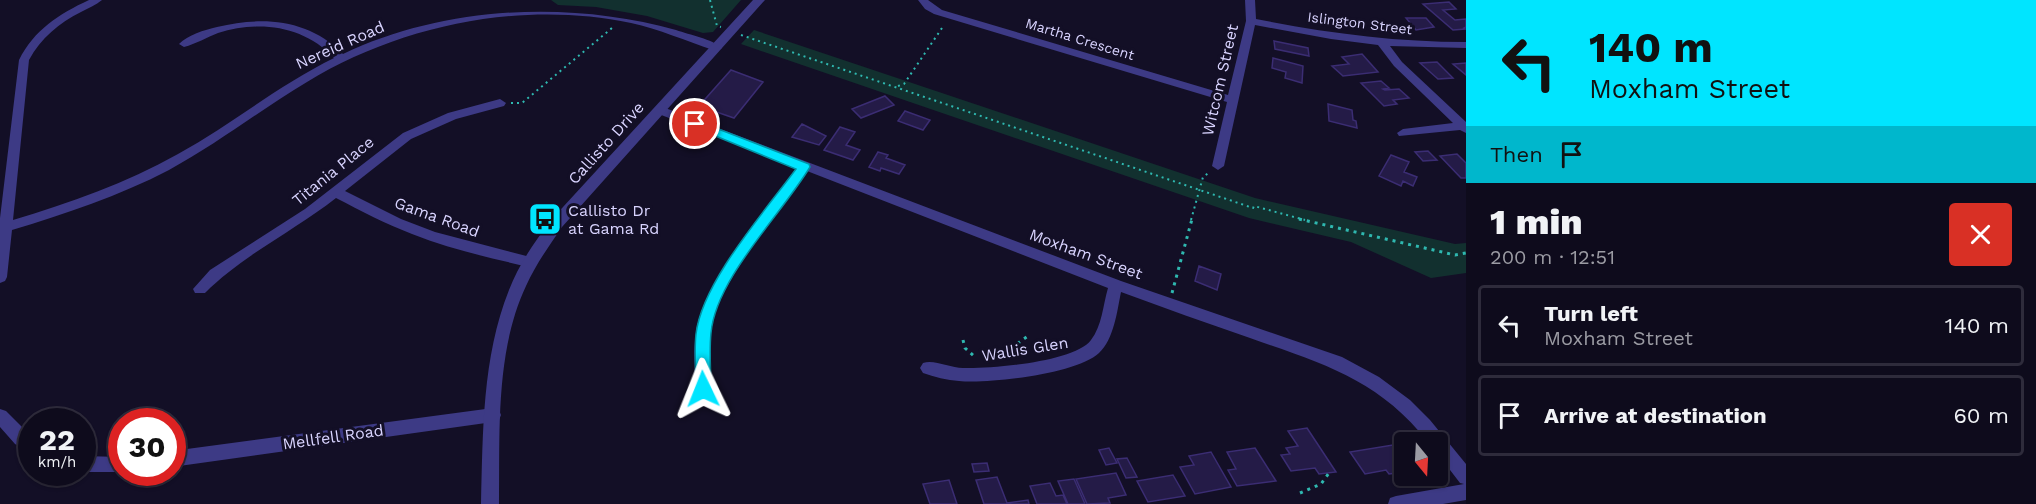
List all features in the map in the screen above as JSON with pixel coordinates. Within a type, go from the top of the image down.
[{"type":"street","points":[[0,277],[22,68],[27,54],[50,27],[97,0]]},
{"type":"street","points":[[538,0],[538,13]]},
{"type":"street","name":"Callisto Drive","points":[[490,504],[495,367],[502,330],[529,262],[557,223],[759,0]]},
{"type":"street","name":"Martha Crescent","points":[[923,0],[932,9],[950,16],[1232,100]]},
{"type":"street","name":"Witcom Street","points":[[1218,166],[1251,21],[1250,0]]},
{"type":"street","name":"Nereid Road","points":[[6,227],[74,206],[149,174],[213,139],[294,84],[341,59],[393,38],[444,24],[538,13],[584,14],[653,26],[717,48]]},
{"type":"street","name":"Islington Street","points":[[1251,21],[1304,32],[1382,43],[1466,45]]},
{"type":"street","points":[[184,44],[227,27],[273,25],[313,35],[341,59]]},
{"type":"street","points":[[1382,43],[1398,64],[1464,127]]},
{"type":"street","name":"Titania Place","points":[[200,289],[215,274],[337,193],[386,150],[417,130],[452,116],[500,103]]},
{"type":"street","name":"Moxham Street","points":[[660,110],[1116,285],[1319,354],[1360,374],[1385,390],[1413,413],[1466,477]]},
{"type":"street","points":[[1403,134],[1464,127]]},
{"type":"street","points":[[703,389],[703,332],[715,296],[730,270],[804,167]]},
{"type":"street","name":"Gama Road","points":[[337,193],[400,224],[435,238],[529,262]]},
{"type":"street","name":"Wallis Glen","points":[[928,368],[955,374],[984,374],[1080,358],[1094,348],[1099,341],[1116,285]]},
{"type":"street","name":"Mellfell Road","points":[[186,457],[493,415]]},
{"type":"street","points":[[0,416],[18,437]]},
{"type":"street","points":[[1396,504],[1466,492]]},
{"type":"path","points":[[710,0],[717,26],[732,32],[1253,208],[1254,206],[1324,226],[1455,255],[1466,253]]},
{"type":"path","points":[[897,87],[904,84],[950,16]]},
{"type":"path","points":[[500,103],[522,103],[622,19]]},
{"type":"path","points":[[1169,303],[1203,177],[1218,166]]},
{"type":"path","points":[[1011,348],[1028,336]]},
{"type":"path","points":[[963,340],[964,348],[976,358]]},
{"type":"path","points":[[1300,494],[1325,482],[1329,473]]},
{"type":"green space","points":[[551,0],[741,0],[713,32],[703,33],[647,16],[596,7],[558,5]]},
{"type":"green space","points":[[754,30],[1255,198],[1455,244],[1466,243],[1466,273],[1431,278],[1351,242],[1249,218],[741,44]]},
{"type":"building","points":[[1449,2],[1456,9],[1443,10],[1455,20],[1466,19],[1464,28],[1466,29],[1453,30],[1423,4]]},
{"type":"building","points":[[1406,18],[1426,18],[1434,27],[1416,30]]},
{"type":"building","points":[[1274,41],[1308,48],[1309,56],[1275,49]]},
{"type":"building","points":[[1362,54],[1378,72],[1343,76],[1332,66],[1349,64],[1342,57]]},
{"type":"building","points":[[1273,58],[1303,66],[1302,83],[1285,78],[1286,72],[1272,68]]},
{"type":"building","points":[[1437,62],[1453,78],[1438,79],[1420,63]]},
{"type":"building","points":[[1466,63],[1466,75],[1453,64]]},
{"type":"building","points":[[731,70],[763,82],[734,118],[699,106]]},
{"type":"building","points":[[1381,81],[1389,88],[1383,89],[1399,89],[1409,98],[1393,100],[1397,104],[1384,106],[1361,83]]},
{"type":"building","points":[[885,96],[894,105],[861,118],[852,109]]},
{"type":"building","points":[[1328,104],[1352,110],[1357,128],[1329,121]]},
{"type":"building","points":[[905,111],[930,120],[923,130],[898,121]]},
{"type":"building","points":[[802,124],[826,136],[819,145],[792,137]]},
{"type":"building","points":[[840,127],[855,132],[846,145],[860,150],[853,160],[824,150]]},
{"type":"building","points":[[1428,151],[1437,160],[1423,161],[1415,152]]},
{"type":"building","points":[[878,152],[888,155],[886,158],[905,165],[899,174],[869,167]]},
{"type":"building","points":[[1457,154],[1466,163],[1466,178],[1461,178],[1440,156]]},
{"type":"building","points":[[1391,155],[1409,162],[1404,172],[1417,177],[1413,186],[1403,181],[1401,186],[1379,176]]},
{"type":"building","points":[[1199,266],[1221,274],[1217,290],[1195,281]]},
{"type":"building","points":[[1307,428],[1336,472],[1319,474],[1315,468],[1291,471],[1281,455],[1290,454],[1286,448],[1298,446],[1288,431]]},
{"type":"building","points":[[1394,445],[1394,473],[1389,474],[1386,470],[1365,474],[1350,452]]},
{"type":"building","points":[[1109,448],[1117,463],[1106,465],[1099,450]]},
{"type":"building","points":[[1255,448],[1276,481],[1237,486],[1228,470],[1236,469],[1227,452]]},
{"type":"building","points":[[1211,452],[1231,487],[1195,494],[1180,467],[1194,465],[1189,456]]},
{"type":"building","points":[[1127,458],[1137,477],[1126,478],[1117,459]]},
{"type":"building","points":[[987,463],[989,471],[974,472],[972,464]]},
{"type":"building","points":[[1116,473],[1126,495],[1108,498],[1110,503],[1087,504],[1076,479]]},
{"type":"building","points":[[1173,475],[1185,496],[1148,502],[1137,481]]},
{"type":"building","points":[[997,477],[1007,503],[1028,500],[1029,504],[984,504],[976,480]]},
{"type":"building","points":[[1074,479],[1085,504],[1068,504],[1058,481]]},
{"type":"building","points":[[949,480],[957,504],[930,504],[923,484]]},
{"type":"building","points":[[1050,483],[1056,496],[1063,495],[1067,504],[1037,504],[1030,486]]},
{"type":"place","name":"Callisto Dr at Gama Rd","points":[[545,219]]},
{"type":"route","points":[[695,124],[804,167],[721,283],[715,296],[703,332],[703,389]]}]
